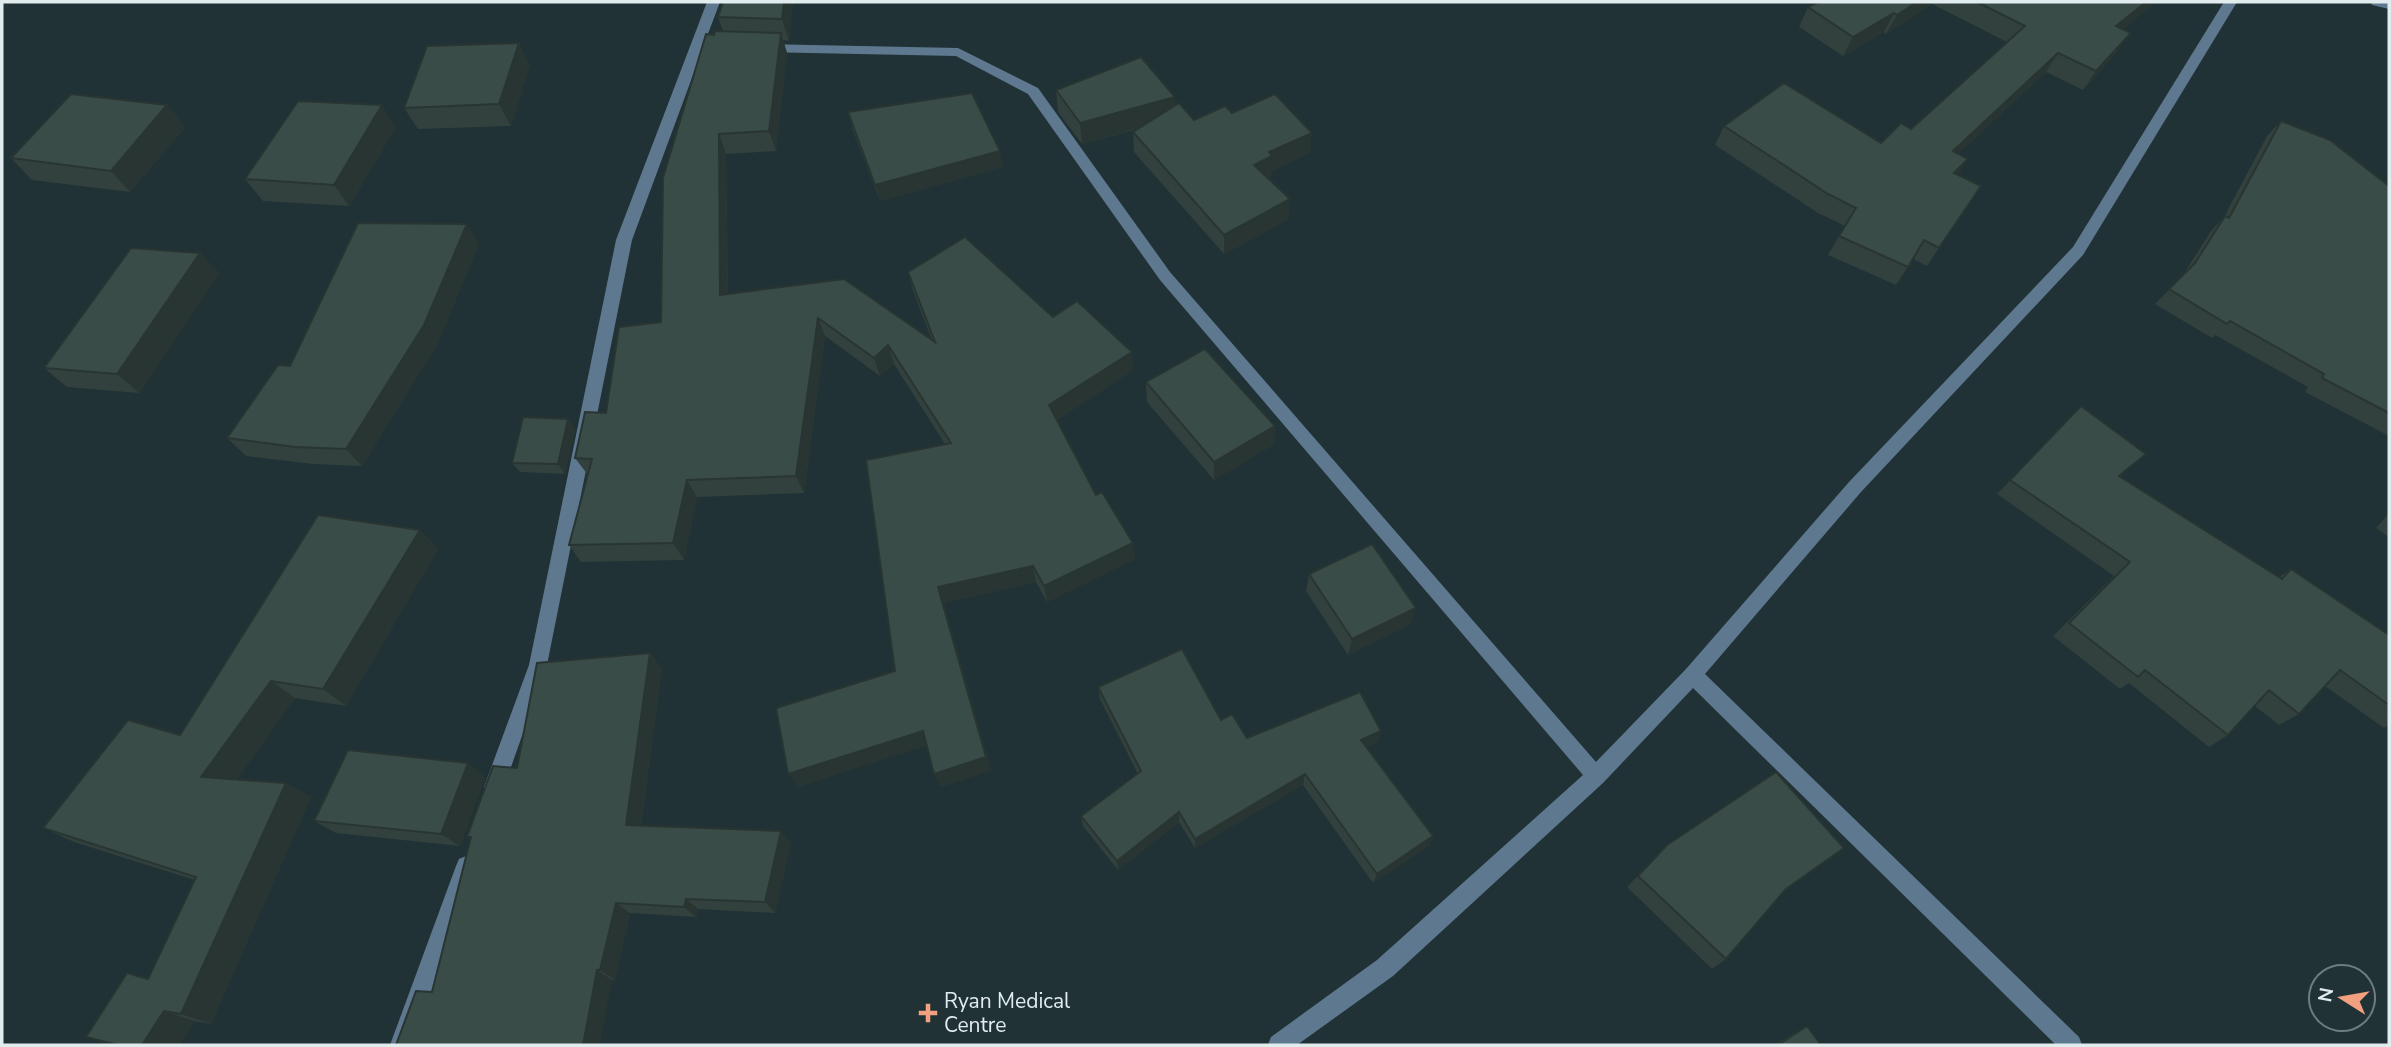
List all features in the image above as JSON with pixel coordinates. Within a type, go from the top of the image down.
[{"type":"street","points":[[486,809],[538,665],[624,240],[713,2]]},
{"type":"street","points":[[1279,1045],[1385,968],[1596,776],[1693,675],[1856,487],[2078,251],[2230,2]]},
{"type":"street","points":[[2377,2],[2389,5]]},
{"type":"street","points":[[699,40],[706,45],[719,47],[958,52],[1033,91],[1165,276],[1596,776]]},
{"type":"street","points":[[1693,675],[2071,1045]]},
{"type":"street","points":[[401,1045],[472,848]]},
{"type":"building","points":[[723,2],[784,2],[782,19],[718,17]]},
{"type":"building","points":[[1818,2],[1917,2],[1853,37],[1808,7]]},
{"type":"building","points":[[1977,2],[2146,2],[2116,26],[2131,33],[2096,71],[2058,53],[1953,151],[1968,159],[1954,173],[1981,186],[1939,248],[1924,240],[1908,267],[1839,236],[1856,208],[1828,194],[1724,126],[1784,83],[1881,143],[1901,123],[1911,129],[2025,26]]},
{"type":"building","points":[[715,31],[781,33],[769,131],[719,134],[720,295],[844,279],[935,342],[908,272],[965,237],[1053,317],[1077,301],[1132,352],[1049,405],[1096,495],[1102,492],[1133,543],[1044,586],[1033,566],[938,587],[986,757],[934,774],[923,731],[788,774],[776,708],[895,671],[866,460],[951,443],[888,345],[874,358],[818,318],[796,476],[687,480],[673,543],[569,545],[592,459],[575,458],[585,412],[606,413],[619,327],[661,322],[663,178],[706,34],[714,35]]},
{"type":"building","points":[[519,43],[499,104],[404,108],[427,46]]},
{"type":"building","points":[[1141,57],[1175,97],[1080,123],[1056,90]]},
{"type":"building","points":[[972,93],[1000,151],[875,185],[848,112]]},
{"type":"building","points":[[71,94],[167,105],[111,171],[11,158]]},
{"type":"building","points":[[1275,94],[1312,133],[1269,152],[1272,156],[1254,165],[1290,199],[1224,235],[1133,132],[1179,103],[1194,120],[1225,106],[1232,113]]},
{"type":"building","points":[[298,101],[382,105],[334,185],[245,179]]},
{"type":"building","points":[[2281,121],[2330,140],[2389,186],[2389,413],[2322,378],[2324,374],[2230,321],[2227,324],[2169,289],[2195,263],[2225,216],[2229,218]]},
{"type":"building","points":[[358,223],[467,224],[424,325],[346,449],[295,447],[227,438],[278,365],[290,366]]},
{"type":"building","points":[[131,248],[200,253],[117,374],[44,368]]},
{"type":"building","points":[[1205,349],[1275,426],[1214,462],[1146,382]]},
{"type":"building","points":[[2081,406],[2146,454],[2119,476],[2282,579],[2291,569],[2389,635],[2389,705],[2340,670],[2299,714],[2269,690],[2228,735],[2145,670],[2138,677],[2069,623],[2130,562],[2010,480]]},
{"type":"building","points":[[523,417],[568,419],[558,464],[512,463]]},
{"type":"building","points":[[318,515],[420,530],[323,689],[271,681],[201,777],[286,783],[181,1014],[164,1011],[142,1045],[118,1045],[86,1037],[127,973],[148,979],[196,877],[43,828],[128,720],[180,735]]},
{"type":"building","points":[[1372,544],[1416,608],[1352,639],[1309,574]]},
{"type":"building","points":[[1182,649],[1221,720],[1232,714],[1247,738],[1360,692],[1381,731],[1361,740],[1433,836],[1377,874],[1305,774],[1195,839],[1179,812],[1117,861],[1081,816],[1141,771],[1098,687]]},
{"type":"building","points":[[650,653],[626,825],[781,831],[765,902],[686,899],[684,907],[616,903],[600,970],[597,970],[583,1045],[396,1045],[416,991],[432,992],[471,837],[467,837],[493,766],[517,768],[537,663]]},
{"type":"building","points":[[348,750],[468,763],[441,834],[314,821]]},
{"type":"building","points":[[1776,772],[1844,848],[1786,889],[1726,959],[1638,876],[1667,845]]},
{"type":"building","points":[[1807,1026],[1821,1045],[1778,1045]]},
{"type":"place","name":"Ryan Medical Centre","points":[[928,1013]]}]
